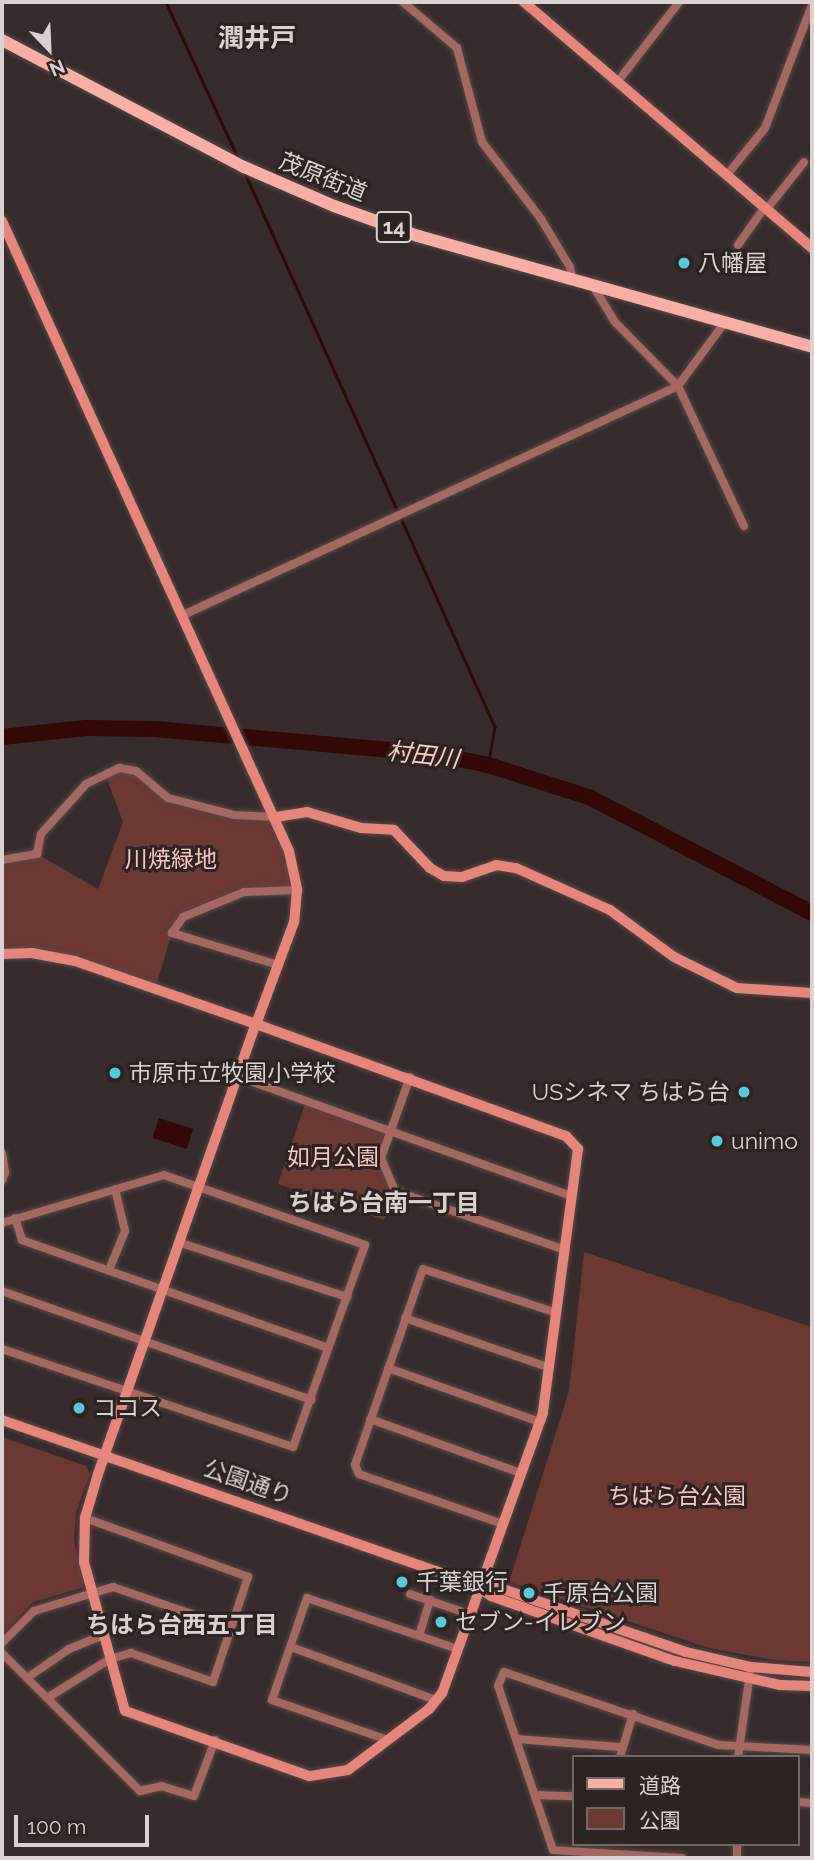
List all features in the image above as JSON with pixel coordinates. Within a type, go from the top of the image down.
[{"type":"main road","name":"茂原街道","points":[[2,40],[244,167],[334,206],[418,236],[812,347]]},
{"type":"street","points":[[403,2],[457,48],[482,142],[546,227],[572,278]]},
{"type":"street","points":[[524,2],[619,80],[726,176],[812,248]]},
{"type":"street","points":[[619,80],[679,2]]},
{"type":"street","points":[[726,176],[765,128],[812,5]]},
{"type":"street","points":[[738,245],[804,162]]},
{"type":"street","points":[[2,221],[218,699],[276,817],[297,890],[294,922],[256,1024],[181,1243],[162,1289],[85,1518],[84,1562],[125,1711],[309,1776],[348,1770],[436,1700],[458,1649],[540,1422],[550,1368],[578,1149],[571,1138],[410,1077],[256,1024],[75,961],[32,953],[2,954]]},
{"type":"street","points":[[593,286],[615,322],[678,386],[744,526]]},
{"type":"street","points":[[181,616],[678,386],[725,322]]},
{"type":"street","points":[[2,859],[37,854],[41,834],[86,784],[119,768],[136,771],[168,798],[234,815],[276,817],[307,812],[361,828],[394,830],[430,868],[444,876],[462,877],[496,865],[516,868],[610,910],[674,957],[737,988],[812,993]]},
{"type":"street","points":[[278,965],[172,933],[183,917],[244,892],[297,890]]},
{"type":"street","points":[[239,1077],[572,1196]]},
{"type":"street","points":[[410,1077],[381,1158],[395,1191],[565,1250]]},
{"type":"street","points":[[2,1153],[5,1173],[2,1180]]},
{"type":"street","points":[[2,1223],[164,1175],[365,1245],[295,1444],[288,1449],[2,1349]]},
{"type":"street","points":[[110,1270],[125,1231],[115,1189]]},
{"type":"street","points":[[15,1217],[22,1240],[328,1348]]},
{"type":"street","points":[[181,1243],[347,1297]]},
{"type":"street","points":[[503,1524],[359,1474],[355,1465],[420,1273],[428,1268],[557,1313]]},
{"type":"street","points":[[2,1290],[146,1339],[311,1400]]},
{"type":"street","points":[[405,1318],[550,1368]]},
{"type":"street","points":[[388,1368],[540,1422]]},
{"type":"street","points":[[370,1419],[521,1473]]},
{"type":"street","name":"公園通り","points":[[2,1420],[480,1587],[491,1596],[675,1661],[748,1679],[812,1686]]},
{"type":"street","points":[[47,1698],[110,1659],[131,1653],[213,1682],[248,1577],[85,1518]]},
{"type":"street","name":"公園通り","points":[[480,1587],[494,1586],[686,1652],[751,1667],[812,1672]]},
{"type":"street","points":[[2,1643],[34,1611],[113,1587],[229,1628]]},
{"type":"street","points":[[410,1594],[460,1611]]},
{"type":"street","points":[[388,1740],[272,1700],[307,1598],[458,1649]]},
{"type":"street","points":[[419,1636],[430,1600]]},
{"type":"street","points":[[27,1678],[69,1649],[104,1635]]},
{"type":"street","points":[[290,1647],[436,1700]]},
{"type":"street","points":[[2,1653],[140,1791],[161,1786],[194,1796],[215,1741]]},
{"type":"street","points":[[738,1752],[751,1667]]},
{"type":"street","points":[[682,1858],[553,1850],[498,1686],[504,1672],[510,1671],[738,1752],[812,1750]]},
{"type":"street","points":[[620,1755],[620,1747],[633,1714]]},
{"type":"street","points":[[517,1740],[620,1747]]},
{"type":"street","points":[[536,1795],[572,1796]]},
{"type":"green space","name":"川焼緑地","points":[[119,768],[136,771],[168,798],[234,815],[276,817],[297,890],[244,892],[184,917],[172,933],[155,989],[66,959],[2,956],[2,860],[37,854],[98,889],[123,822],[105,774]]},
{"type":"green space","name":"如月公園","points":[[306,1101],[391,1131],[381,1158],[395,1191],[384,1220],[278,1184]]},
{"type":"green space","name":"ちはら台公園","points":[[584,1252],[812,1327],[812,1662],[773,1660],[709,1648],[509,1582],[569,1391]]},
{"type":"green space","points":[[2,1437],[86,1466],[90,1474],[76,1512],[74,1541],[85,1587],[33,1602],[2,1635]]},
{"type":"shaded area","points":[[159,1118],[193,1129],[187,1149],[153,1138]]},
{"type":"waterway","points":[[166,2],[238,158]]},
{"type":"waterway","points":[[245,173],[398,512]]},
{"type":"waterway","points":[[401,518],[495,727],[488,765]]},
{"type":"waterway","name":"村田川","points":[[2,737],[86,728],[155,729],[435,754],[488,765],[589,797],[812,913]]},
{"type":"place","name":"八幡屋","points":[[684,263]]},
{"type":"place","name":"市原市立牧園小学校","points":[[115,1073]]},
{"type":"place","name":"USシネマ ちはら台","points":[[744,1092]]},
{"type":"place","name":"unimo","points":[[717,1141]]},
{"type":"place","name":"ココス","points":[[79,1408]]},
{"type":"place","name":"千葉銀行","points":[[402,1582]]},
{"type":"place","name":"千原台公園","points":[[529,1593]]},
{"type":"place","name":"セブン-イレブン","points":[[441,1622]]},
{"type":"district","name":"潤井戸","points":[[257,39]]},
{"type":"district","name":"ちはら台南一丁目","points":[[384,1203]]},
{"type":"district","name":"ちはら台西五丁目","points":[[182,1625]]}]
